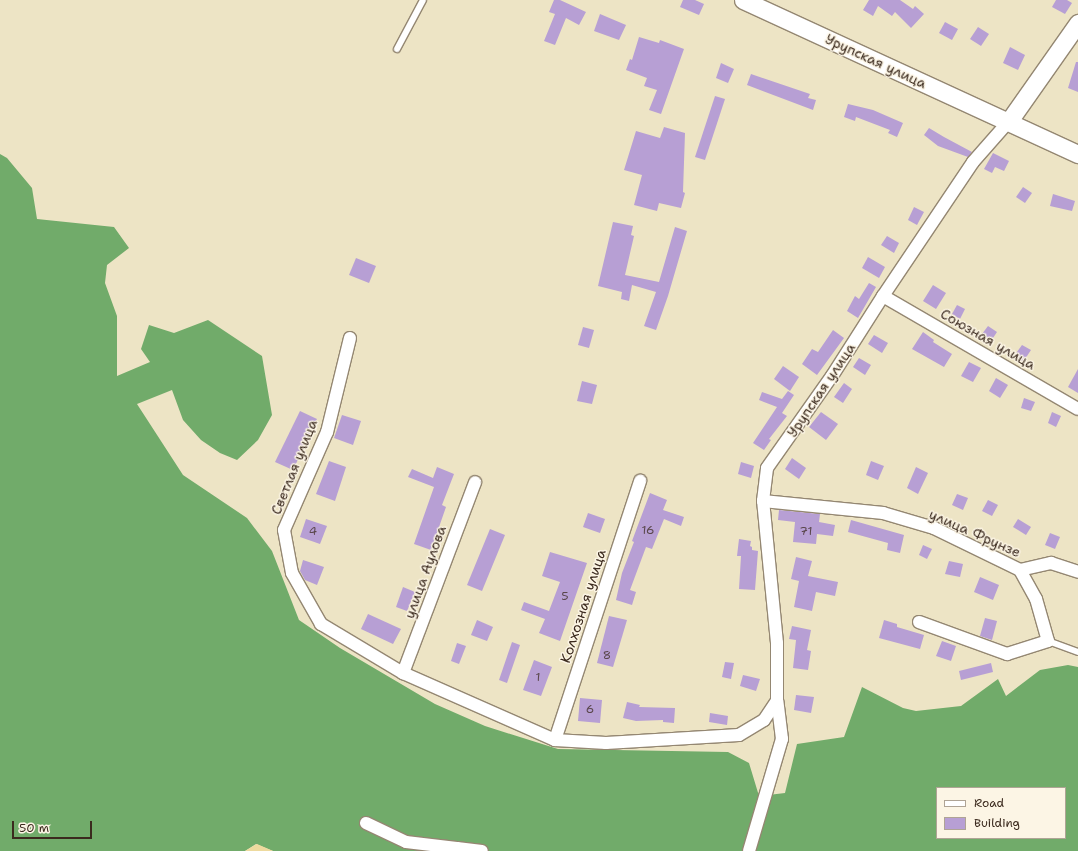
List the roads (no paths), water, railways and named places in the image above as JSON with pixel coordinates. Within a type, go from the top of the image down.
[{"type":"street","name":"Урупская улица","points":[[744,0],[1078,154]]},
{"type":"street","name":"Урупская улица","points":[[749,851],[782,739],[777,701],[777,643],[763,501],[767,468],[832,376],[883,296],[973,162],[1009,121],[1078,23]]},
{"type":"street","name":"Союзная улица","points":[[883,296],[1078,409]]},
{"type":"street","name":"Светлая улица","points":[[350,338],[326,432],[284,530],[292,573],[321,624],[403,673]]},
{"type":"street","name":"Колхозная улица","points":[[555,740],[640,481]]},
{"type":"street","name":"улица Аулова","points":[[403,673],[475,482]]},
{"type":"street","name":"улица Фрунзе","points":[[763,501],[883,513],[934,528],[1020,570],[1051,563],[1078,572]]},
{"type":"street","points":[[919,622],[1006,654],[1048,642],[1036,599],[1020,570]]},
{"type":"street","points":[[403,673],[555,740],[606,743],[739,735],[764,720],[777,701]]},
{"type":"street","points":[[366,822],[406,842],[482,851]]},
{"type":"lane","points":[[397,49],[423,0]]},
{"type":"lane","points":[[1048,642],[1078,652]]}]
